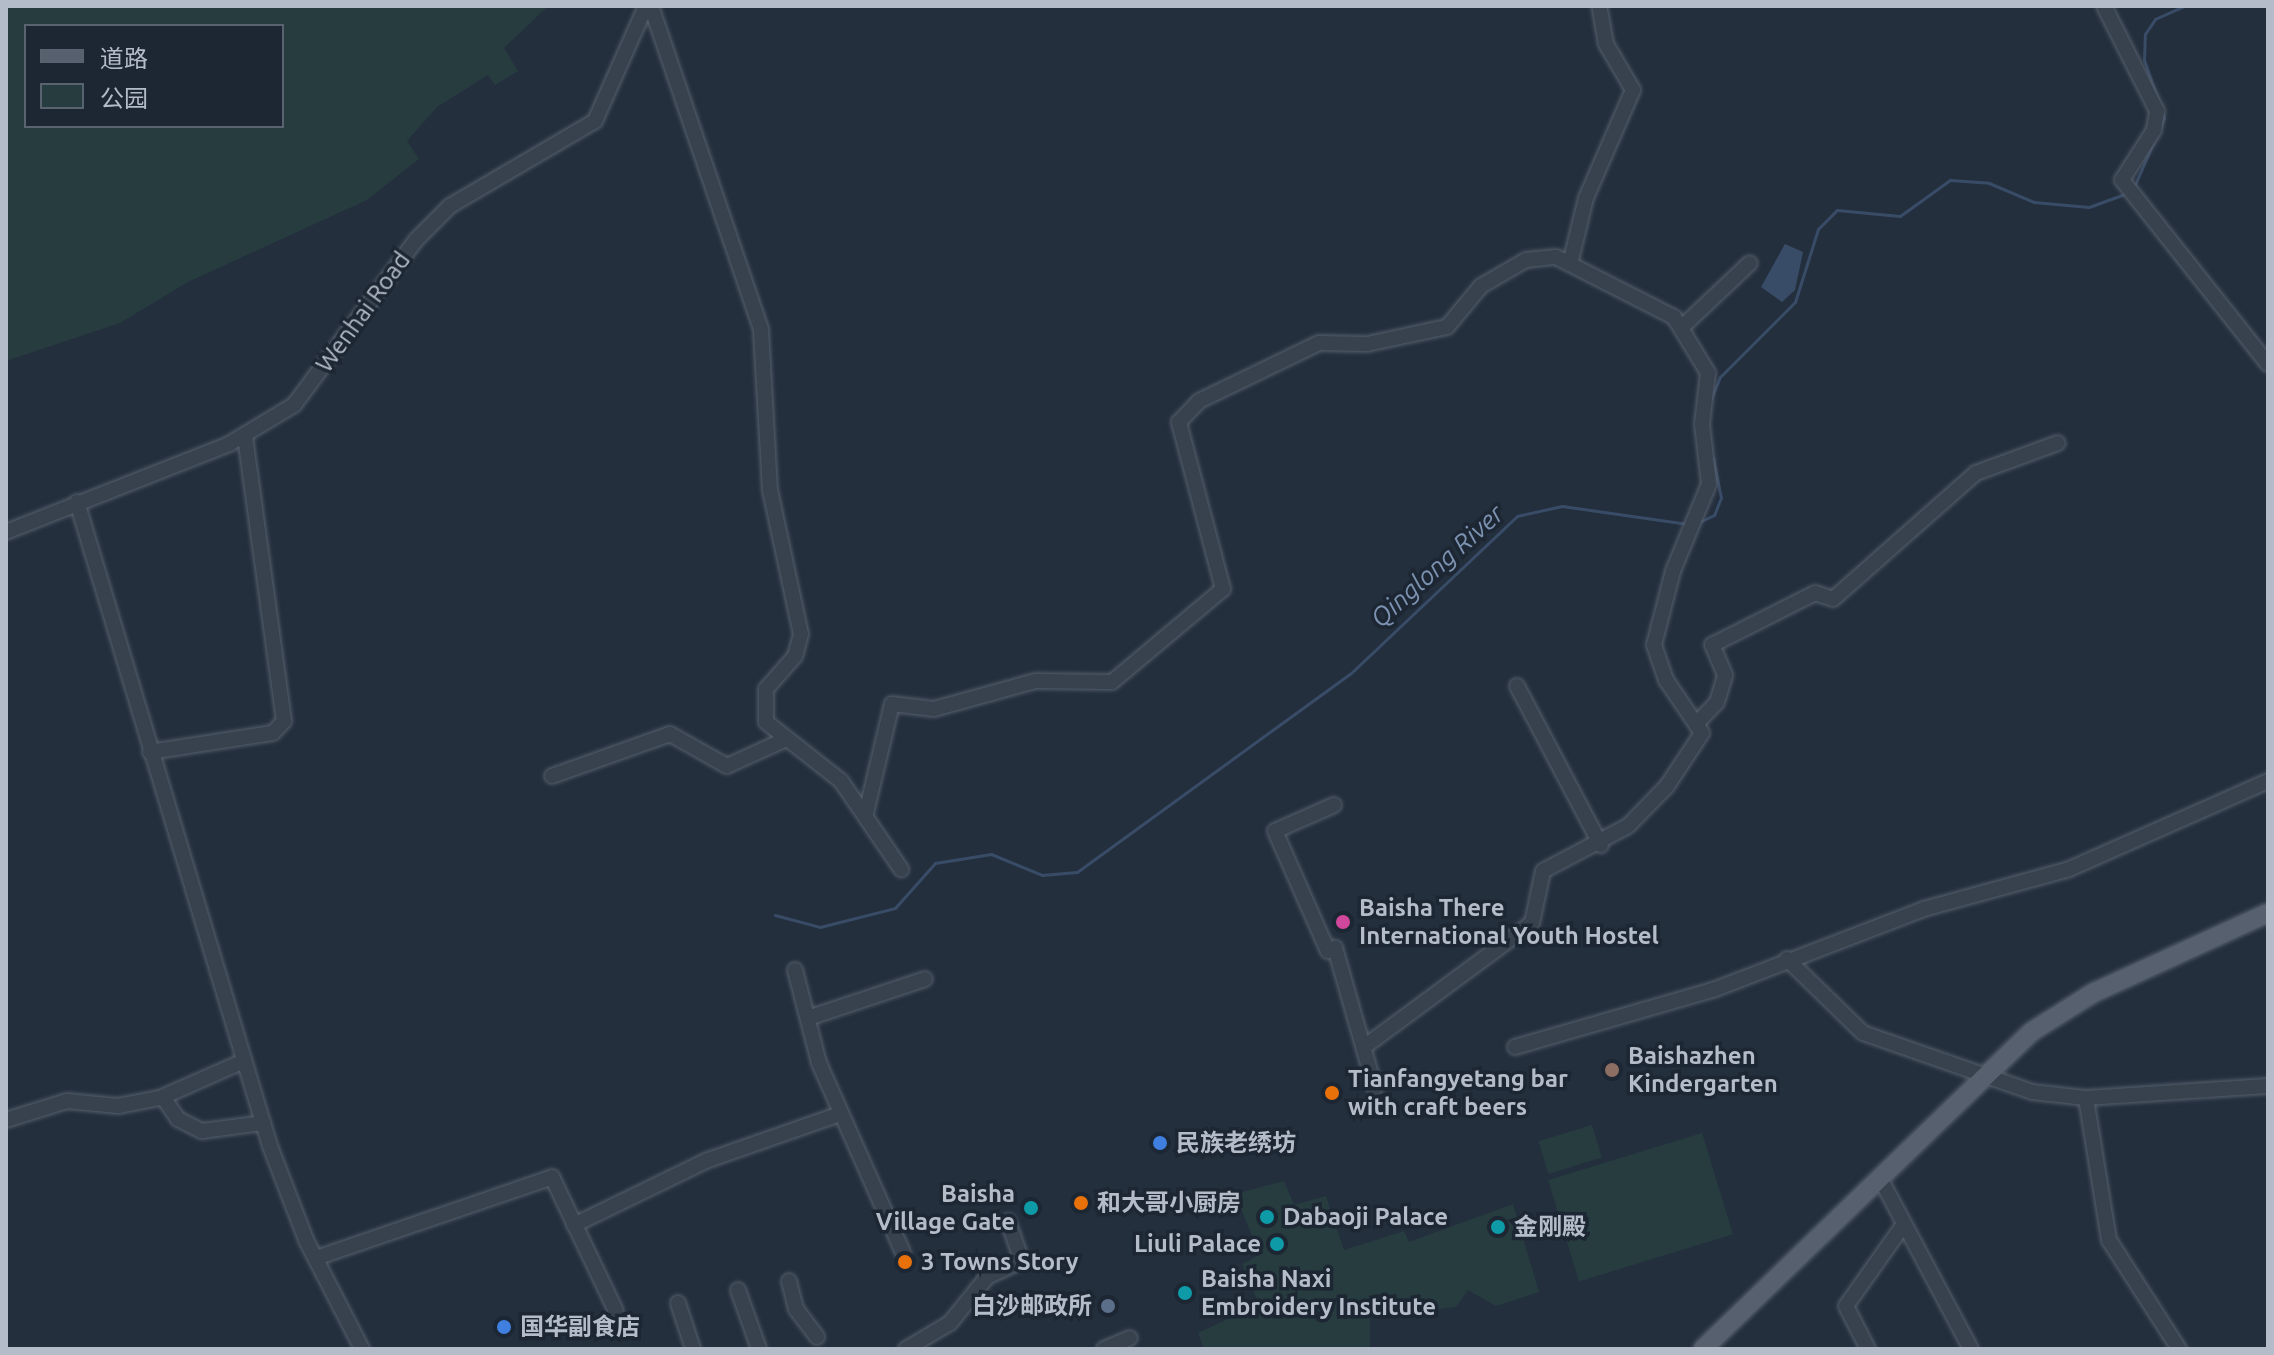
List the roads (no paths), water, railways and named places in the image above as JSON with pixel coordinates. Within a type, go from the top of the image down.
[{"type":"main road","points":[[1703,1349],[1881,1180],[1983,1077],[2073,1004],[2268,913]]},
{"type":"street","name":"Wenhai Road","points":[[6,532],[245,436],[299,399],[416,240],[450,206],[595,121],[648,6]]},
{"type":"street","points":[[648,6],[761,330],[770,490],[801,634],[795,656],[763,696],[766,722],[782,741],[810,753],[866,813],[901,869]]},
{"type":"street","points":[[1570,264],[1586,198],[1633,90],[1606,44],[1599,6]]},
{"type":"street","points":[[2104,6],[2157,111],[2154,130],[2122,180],[2268,364]]},
{"type":"street","points":[[866,813],[892,704],[934,709],[1052,680],[1112,682],[1223,589],[1179,422],[1199,401],[1319,343],[1379,343],[1447,327],[1481,286],[1526,260],[1548,255],[1570,264],[1682,327],[1709,377],[1702,424],[1709,477],[1692,532],[1673,571],[1654,645],[1662,673],[1702,733],[1667,786],[1601,845],[1543,871],[1532,923],[1364,1047]]},
{"type":"street","points":[[1682,327],[1750,263]]},
{"type":"street","points":[[150,752],[273,733],[284,721],[245,436]]},
{"type":"street","points":[[1696,724],[1717,702],[1725,675],[1712,645],[1815,593],[1833,599],[1976,473],[2058,443]]},
{"type":"street","points":[[77,502],[270,1146],[316,1258],[362,1349]]},
{"type":"street","points":[[1517,686],[1601,845]]},
{"type":"street","points":[[552,776],[670,734],[727,766],[782,741]]},
{"type":"street","points":[[1515,1047],[1713,990],[1787,959],[1924,909],[2067,870],[2268,781]]},
{"type":"street","points":[[1334,805],[1275,831],[1328,951],[1335,948],[1375,1088]]},
{"type":"street","points":[[1787,959],[1863,1033],[1983,1077],[2086,1098],[2268,1086]]},
{"type":"street","points":[[795,970],[811,1017],[815,1050],[840,1114],[903,1253]]},
{"type":"street","points":[[811,1017],[925,979]]},
{"type":"street","points":[[6,1120],[67,1101],[118,1106],[163,1097],[244,1061]]},
{"type":"street","points":[[163,1097],[178,1119],[202,1131],[263,1124]]},
{"type":"street","points":[[2086,1098],[2109,1240],[2179,1349]]},
{"type":"street","points":[[574,1225],[708,1160],[840,1114]]},
{"type":"street","points":[[316,1258],[552,1177],[616,1311]]},
{"type":"street","points":[[1881,1180],[1971,1349]]},
{"type":"street","points":[[906,1349],[950,1323],[987,1277],[1022,1261],[1008,1221]]},
{"type":"street","points":[[1868,1349],[1846,1306],[1904,1224]]},
{"type":"street","points":[[789,1281],[796,1309],[817,1337]]},
{"type":"street","points":[[738,1290],[759,1349]]},
{"type":"street","points":[[678,1303],[693,1349]]},
{"type":"street","points":[[1104,1349],[1130,1338]]},
{"type":"water","points":[[1785,244],[1803,252],[1795,290],[1782,302],[1761,287]]},
{"type":"waterway","name":"Qinglong River","points":[[2134,187],[2164,118],[2144,60],[2145,34],[2155,19],[2184,6]]},
{"type":"waterway","name":"Qinglong River","points":[[1711,399],[1720,377],[1795,302],[1818,229],[1837,210],[1900,216],[1950,180],[1989,183],[2034,202],[2089,207],[2125,194]]},
{"type":"waterway","name":"Qinglong River","points":[[1699,522],[1714,515],[1721,498],[1713,458]]},
{"type":"waterway","points":[[775,915],[820,927],[895,908],[935,863],[991,854],[1042,875],[1077,872],[1350,674],[1517,516],[1562,506],[1688,524]]},
{"type":"place","name":"Baisha There International Youth Hostel","points":[[1343,922]]},
{"type":"place","name":"Baishazhen Kindergarten","points":[[1612,1070]]},
{"type":"place","name":"Tianfangyetang bar with craft beers","points":[[1332,1093]]},
{"type":"place","name":"民族老绣坊","points":[[1160,1143]]},
{"type":"place","name":"和大哥小厨房","points":[[1081,1203]]},
{"type":"place","name":"Baisha Village Gate","points":[[1031,1208]]},
{"type":"place","name":"Dabaoji Palace","points":[[1267,1217]]},
{"type":"place","name":"金刚殿","points":[[1498,1227]]},
{"type":"place","name":"Liuli Palace","points":[[1277,1244]]},
{"type":"place","name":"3 Towns Story","points":[[905,1262]]},
{"type":"place","name":"Baisha Naxi Embroidery Institute","points":[[1185,1293]]},
{"type":"place","name":"白沙邮政所","points":[[1108,1306]]},
{"type":"place","name":"国华副食店","points":[[504,1327]]}]
